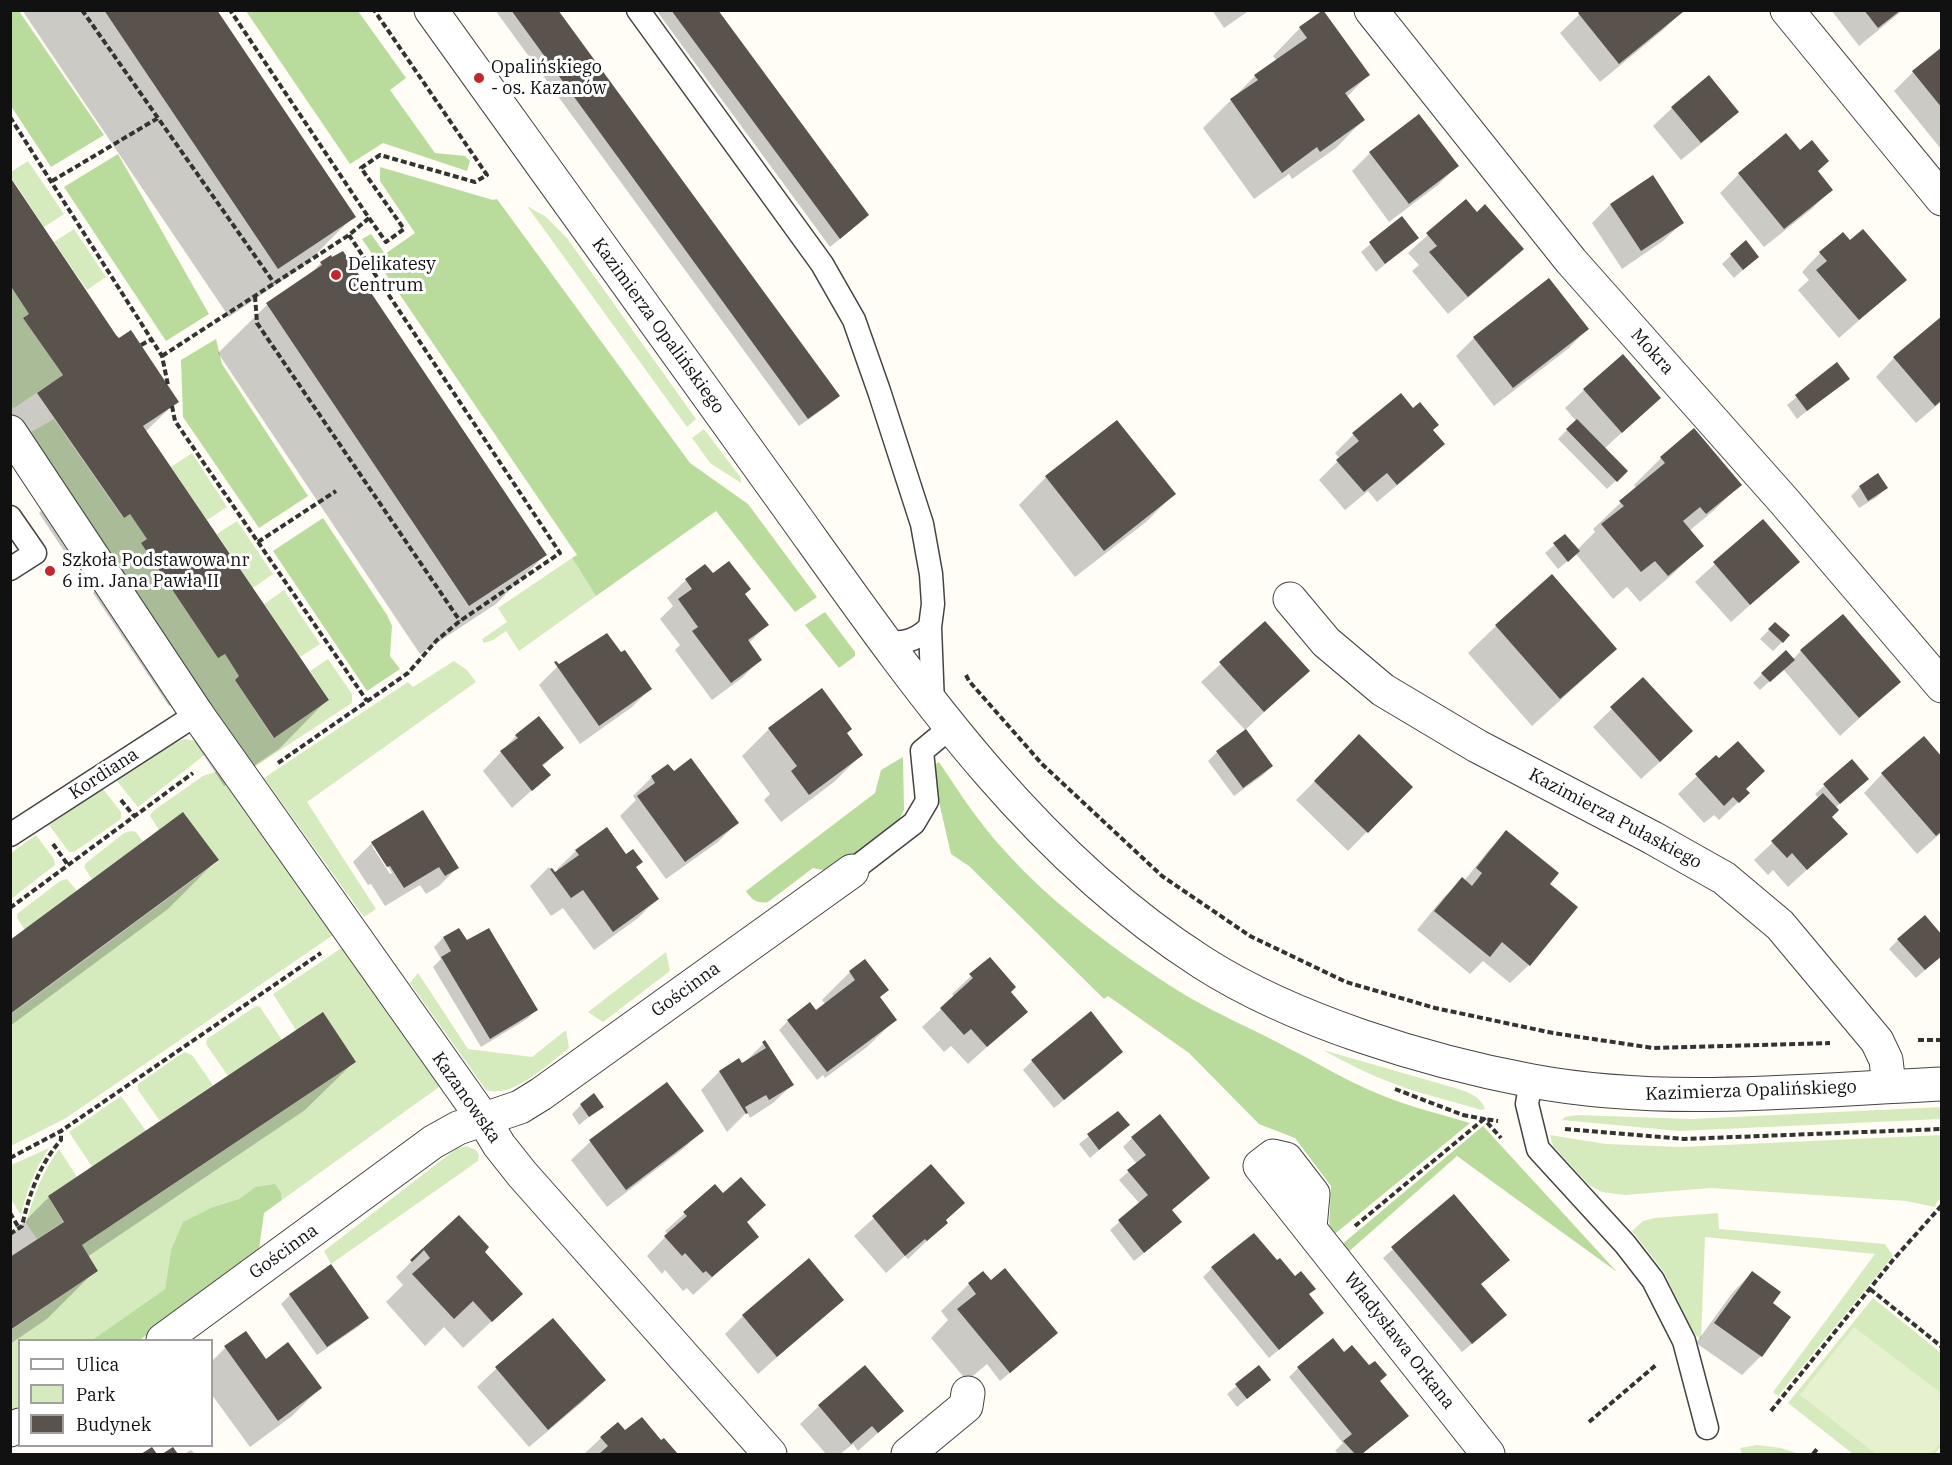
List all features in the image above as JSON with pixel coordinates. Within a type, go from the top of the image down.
[{"type":"street","name":"Kazimierza Opalińskiego","points":[[431,10],[884,641],[942,716],[1011,797],[1095,882],[1202,963],[1265,997],[1328,1023],[1429,1056],[1531,1081],[1646,1095],[1707,1095],[1941,1084]]},
{"type":"street","name":"Mokra","points":[[1371,10],[1571,261],[1784,501],[1941,686]]},
{"type":"street","points":[[1787,10],[1941,199]]},
{"type":"street","name":"Kazanowska","points":[[10,432],[222,751],[484,1120],[499,1145],[770,1455]]},
{"type":"street","name":"Kazimierza Pułaskiego","points":[[1290,599],[1326,642],[1383,690],[1477,746],[1725,878],[1780,925],[1877,1041],[1886,1060],[1889,1086]]},
{"type":"street","name":"Gościnna","points":[[166,1339],[433,1142],[458,1128],[520,1107],[857,867]]},
{"type":"street","name":"Władysława Orkana","points":[[1318,1239],[1488,1455]]},
{"type":"street","points":[[908,1455],[966,1406],[968,1392]]},
{"type":"lane","points":[[638,10],[822,264],[854,320],[922,524],[931,574],[933,604],[930,627],[942,716]]},
{"type":"lane","points":[[10,517],[35,553],[10,569]]},
{"type":"lane","points":[[884,641],[895,644],[909,641],[930,627]]},
{"type":"lane","name":"Kordiana","points":[[10,835],[197,714]]},
{"type":"lane","name":"Gościnna","points":[[857,867],[914,823],[927,801],[922,751],[942,716]]},
{"type":"lane","points":[[1531,1081],[1527,1104],[1538,1149],[1625,1244],[1653,1280],[1684,1341],[1707,1428]]},
{"type":"path","points":[[82,10],[274,283]]},
{"type":"path","points":[[230,10],[386,242],[404,230],[360,168],[380,155],[475,182],[487,175],[374,10]]},
{"type":"path","points":[[10,117],[152,339],[162,356],[168,385]]},
{"type":"path","points":[[52,181],[158,118]]},
{"type":"path","points":[[162,356],[349,235],[369,218]]},
{"type":"path","points":[[246,784],[408,673],[437,640],[460,621],[560,554],[349,235]]},
{"type":"path","points":[[255,296],[257,323],[460,621]]},
{"type":"path","points":[[141,345],[152,339]]},
{"type":"path","points":[[172,406],[175,421],[367,701]]},
{"type":"path","points":[[258,542],[336,491]]},
{"type":"path","points":[[965,672],[969,681],[1042,764],[1162,876],[1250,936],[1346,982],[1435,1008],[1553,1033],[1653,1048],[1941,1040]]},
{"type":"path","points":[[10,908],[222,751]]},
{"type":"path","points":[[122,802],[134,816]]},
{"type":"path","points":[[60,853],[68,865]]},
{"type":"path","points":[[10,1158],[61,1131],[351,933]]},
{"type":"path","points":[[1318,1239],[1484,1119]]},
{"type":"path","points":[[10,1234],[22,1226],[27,1204],[39,1173],[49,1154],[61,1140],[61,1131]]},
{"type":"path","points":[[1772,1411],[1941,1205]]},
{"type":"path","points":[[10,1214],[19,1228]]},
{"type":"path","points":[[1870,1290],[1941,1347]]},
{"type":"path","points":[[1589,1422],[1660,1362]]},
{"type":"path","points":[[1813,1455],[1818,1449]]},
{"type":"green space","points":[[10,11],[19,11],[104,135],[51,167],[11,106]]},
{"type":"green space","points":[[246,11],[358,11],[406,78],[390,90],[435,153],[465,156],[470,161],[467,171],[383,143],[350,164]]},
{"type":"green space","points":[[118,154],[209,314],[166,341],[64,187]]},
{"type":"green space","points":[[28,161],[64,214],[44,227],[11,177],[11,172]]},
{"type":"green space","points":[[380,167],[493,200],[497,199],[690,463],[748,504],[817,597],[795,612],[716,511],[596,596],[572,558],[577,555],[362,239],[371,234],[385,254],[415,233],[380,181]]},
{"type":"green space","points":[[527,206],[546,217],[567,238],[696,419],[687,427]]},
{"type":"green space","points":[[74,229],[106,277],[87,290],[54,242]]},
{"type":"green space","points":[[12,288],[29,314],[23,318],[63,375],[14,408],[11,406],[10,290]]},
{"type":"green space","points":[[216,339],[222,364],[308,496],[259,528],[183,417],[181,360]]},
{"type":"green space","points":[[54,419],[123,518],[130,514],[147,539],[141,543],[218,657],[225,654],[239,676],[235,680],[273,738],[329,700],[310,671],[328,659],[352,694],[352,703],[253,768],[29,441],[31,432]]},
{"type":"green space","points":[[704,429],[741,478],[741,483],[710,463],[692,438]]},
{"type":"green space","points":[[192,453],[227,507],[207,520],[171,467]]},
{"type":"green space","points":[[323,518],[392,626],[390,656],[400,669],[367,691],[273,551]]},
{"type":"green space","points":[[237,521],[273,574],[253,588],[217,534]]},
{"type":"green space","points":[[572,558],[596,596],[519,651],[506,631],[484,643],[482,639],[507,622],[498,608]]},
{"type":"green space","points":[[284,590],[320,644],[300,657],[264,604]]},
{"type":"green space","points":[[825,612],[855,652],[855,656],[839,668],[805,625]]},
{"type":"green space","points":[[454,661],[467,670],[476,682],[307,802],[376,909],[364,917],[264,778],[408,682],[413,687]]},
{"type":"green space","points":[[184,739],[196,741],[207,753],[138,807],[116,780],[167,746]]},
{"type":"green space","points":[[903,757],[904,810],[898,822],[835,870],[813,868],[768,902],[758,902],[750,897],[746,891],[875,793],[881,770]]},
{"type":"green space","points":[[939,762],[986,829],[1023,870],[1066,910],[1137,964],[1185,995],[1357,1084],[1405,1104],[1470,1123],[1331,1237],[1329,1229],[1331,1186],[1295,1138],[1259,1124],[1189,1053],[1108,996],[1104,999],[969,866],[951,854],[933,776],[933,766]]},
{"type":"green space","points":[[218,771],[336,933],[66,1118],[11,1146],[10,1015],[219,861],[182,813],[159,830],[150,816],[153,811],[203,776]]},
{"type":"green space","points":[[103,789],[121,812],[121,819],[74,852],[69,852],[49,825]]},
{"type":"green space","points":[[136,832],[143,842],[92,879],[84,867],[86,863],[124,833]]},
{"type":"green space","points":[[36,835],[54,859],[55,865],[11,899],[11,853]]},
{"type":"green space","points":[[67,879],[77,891],[25,930],[17,914],[60,881]]},
{"type":"green space","points":[[346,945],[439,1078],[439,1087],[282,1200],[281,1193],[255,1187],[239,1199],[213,1207],[171,1250],[165,1289],[93,1339],[18,1339],[18,1416],[11,1420],[11,1330],[98,1271],[82,1245],[356,1062],[296,1030],[273,994]]},
{"type":"green space","points":[[666,952],[670,971],[603,1022],[588,1012]]},
{"type":"green space","points":[[418,973],[468,1049],[532,1057],[566,1030],[569,1048],[541,1071],[519,1085],[496,1091],[486,1090],[410,983]]},
{"type":"green space","points":[[256,1006],[260,1007],[282,1040],[228,1076],[206,1044],[207,1039]]},
{"type":"green space","points":[[1323,1050],[1464,1091],[1480,1100],[1485,1109],[1481,1110],[1406,1088],[1367,1073]]},
{"type":"green space","points":[[184,1052],[192,1055],[213,1085],[160,1121],[138,1090],[138,1084]]},
{"type":"green space","points":[[121,1096],[146,1131],[93,1168],[69,1132]]},
{"type":"green space","points":[[1942,1107],[1941,1119],[1679,1131],[1562,1120],[1565,1117],[1577,1115],[1691,1119]]},
{"type":"green space","points":[[1483,1126],[1617,1272],[1457,1156],[1346,1254],[1340,1246]]},
{"type":"green space","points":[[1550,1135],[1606,1144],[1681,1147],[1941,1135],[1941,1201],[1938,1200],[1935,1207],[1906,1201],[1711,1188],[1625,1195],[1602,1192],[1589,1185],[1553,1146]]},
{"type":"green space","points":[[466,1146],[476,1150],[479,1155],[478,1161],[331,1264],[324,1251],[456,1149]]},
{"type":"green space","points":[[49,1148],[32,1180],[21,1215],[11,1199],[11,1165]]},
{"type":"green space","points":[[59,1149],[77,1177],[48,1196],[63,1222],[37,1239],[26,1223],[39,1184]]},
{"type":"green space","points":[[275,1184],[281,1193],[282,1200],[264,1213],[259,1249],[141,1339],[93,1339],[165,1289],[171,1250],[183,1222],[213,1207],[239,1199],[255,1187]]},
{"type":"green space","points":[[1718,1213],[1719,1229],[1885,1244],[1893,1256],[1778,1396],[1773,1392],[1875,1254],[1705,1237],[1701,1340],[1693,1332],[1664,1272],[1632,1231],[1643,1221],[1655,1218]]},
{"type":"green space","points":[[1873,1298],[1941,1353],[1941,1446],[1935,1454],[1853,1454],[1788,1403]]},
{"type":"green space","points":[[1854,1327],[1941,1393],[1941,1443],[1931,1454],[1876,1454],[1800,1395]]},
{"type":"green space","points":[[1757,1445],[1781,1448],[1796,1453],[1742,1454],[1740,1448]]},
{"type":"building","points":[[104,10],[217,10],[356,217],[278,269]]},
{"type":"building","points":[[511,10],[558,10],[840,396],[808,419]]},
{"type":"building","points":[[671,10],[718,10],[869,215],[840,239]]},
{"type":"building","points":[[1323,10],[1370,75],[1345,93],[1365,120],[1320,152],[1317,147],[1282,173],[1230,99],[1258,80],[1254,75],[1307,38],[1299,27]]},
{"type":"building","points":[[1581,10],[1682,10],[1683,12],[1619,64],[1578,13]]},
{"type":"building","points":[[1864,10],[1901,10],[1878,28]]},
{"type":"building","points":[[1942,47],[1942,108],[1912,71]]},
{"type":"building","points":[[1709,75],[1739,112],[1701,143],[1671,107]]},
{"type":"building","points":[[1419,114],[1459,166],[1409,204],[1369,152]]},
{"type":"building","points":[[1786,133],[1800,150],[1812,140],[1829,161],[1818,171],[1833,190],[1784,229],[1738,173]]},
{"type":"building","points":[[1653,175],[1684,223],[1641,251],[1610,204]]},
{"type":"building","points":[[10,177],[116,335],[119,338],[131,330],[179,402],[143,426],[329,700],[274,738],[235,680],[239,676],[225,654],[218,658],[141,543],[147,539],[130,514],[124,518],[37,393],[63,375],[23,318],[29,314],[12,288],[10,290]]},
{"type":"building","points":[[1466,199],[1477,212],[1485,204],[1524,249],[1468,297],[1429,252],[1437,246],[1426,233]]},
{"type":"building","points":[[1402,216],[1419,238],[1385,264],[1369,242]]},
{"type":"building","points":[[1863,229],[1907,280],[1859,320],[1816,270],[1827,261],[1819,252],[1843,232],[1850,240]]},
{"type":"building","points":[[1746,240],[1759,257],[1743,270],[1730,254]]},
{"type":"building","points":[[343,251],[547,555],[469,606],[266,303],[322,265],[320,262]]},
{"type":"building","points":[[1549,278],[1589,329],[1513,388],[1473,337]]},
{"type":"building","points":[[1942,316],[1942,400],[1935,406],[1893,357]]},
{"type":"building","points":[[1623,354],[1661,398],[1622,433],[1583,389]]},
{"type":"building","points":[[1837,362],[1850,379],[1807,411],[1795,395]]},
{"type":"building","points":[[1401,393],[1413,408],[1420,402],[1439,425],[1433,430],[1445,444],[1397,485],[1387,473],[1364,492],[1336,460],[1359,441],[1352,433]]},
{"type":"building","points":[[1577,419],[1628,471],[1617,482],[1566,429]]},
{"type":"building","points":[[1117,420],[1176,494],[1104,551],[1045,476]]},
{"type":"building","points":[[1694,428],[1742,485],[1706,514],[1700,507],[1683,521],[1704,546],[1668,576],[1655,561],[1641,572],[1601,524],[1624,506],[1619,501],[1665,463],[1660,457]]},
{"type":"building","points":[[1878,473],[1888,488],[1868,501],[1859,486]]},
{"type":"building","points":[[1763,519],[1800,562],[1750,605],[1713,562]]},
{"type":"building","points":[[1565,534],[1580,551],[1568,562],[1553,543]]},
{"type":"building","points":[[729,561],[751,589],[745,594],[769,625],[748,640],[762,660],[731,683],[692,631],[698,627],[678,599],[692,589],[685,579],[705,564],[713,573]]},
{"type":"building","points":[[1552,574],[1617,649],[1560,699],[1495,625]]},
{"type":"building","points":[[1843,614],[1901,682],[1859,718],[1800,650]]},
{"type":"building","points":[[1265,621],[1310,671],[1264,712],[1219,662]]},
{"type":"building","points":[[1775,622],[1790,635],[1783,643],[1768,629]]},
{"type":"building","points":[[607,633],[621,652],[625,650],[652,689],[599,726],[554,662],[559,664]]},
{"type":"building","points":[[1786,650],[1795,660],[1770,682],[1761,673]]},
{"type":"building","points":[[1643,677],[1693,731],[1660,762],[1610,707]]},
{"type":"building","points":[[822,688],[852,729],[847,733],[863,755],[809,795],[791,771],[797,766],[768,728]]},
{"type":"building","points":[[539,716],[564,748],[542,765],[551,775],[532,791],[500,751],[518,738],[515,735]]},
{"type":"building","points":[[1246,729],[1273,766],[1243,788],[1216,751]]},
{"type":"building","points":[[1359,734],[1413,787],[1368,833],[1314,781]]},
{"type":"building","points":[[1924,736],[1942,757],[1942,831],[1936,836],[1881,773]]},
{"type":"building","points":[[1738,741],[1765,771],[1746,789],[1750,793],[1739,803],[1733,797],[1724,806],[1695,774],[1716,755],[1719,758]]},
{"type":"building","points":[[691,758],[739,823],[685,862],[637,796],[655,783],[651,776],[668,764],[674,771]]},
{"type":"building","points":[[1852,759],[1869,779],[1840,804],[1823,784]]},
{"type":"building","points":[[1823,793],[1839,810],[1832,817],[1848,834],[1807,870],[1792,853],[1787,858],[1771,841]]},
{"type":"building","points":[[423,810],[459,868],[445,876],[439,867],[404,888],[371,842]]},
{"type":"building","points":[[183,812],[219,860],[10,1014],[10,940]]},
{"type":"building","points":[[607,827],[626,854],[633,849],[643,862],[636,867],[659,899],[613,932],[583,890],[571,898],[550,869],[552,868],[555,872],[579,855],[575,850]]},
{"type":"building","points":[[1506,830],[1559,873],[1550,884],[1578,907],[1530,966],[1502,942],[1490,957],[1434,911],[1462,877],[1472,886],[1482,873],[1476,868]]},
{"type":"building","points":[[1925,915],[1942,935],[1942,956],[1925,970],[1897,939]]},
{"type":"building","points":[[459,928],[467,940],[489,928],[538,1010],[490,1039],[441,957],[451,951],[443,937]]},
{"type":"building","points":[[990,957],[1016,987],[1011,992],[1028,1012],[987,1047],[971,1029],[964,1035],[940,1008],[973,978],[969,974]]},
{"type":"building","points":[[865,959],[889,990],[880,997],[897,1020],[827,1072],[787,1020],[810,1002],[816,1010],[855,980],[849,971]]},
{"type":"building","points":[[1091,1011],[1123,1052],[1064,1100],[1031,1060]]},
{"type":"building","points":[[323,1012],[356,1062],[82,1245],[98,1271],[10,1330],[10,1257],[64,1222],[48,1196]]},
{"type":"building","points":[[765,1040],[794,1085],[769,1100],[766,1095],[745,1107],[748,1113],[746,1114],[719,1071],[739,1058],[742,1063],[766,1048],[762,1042]]},
{"type":"building","points":[[667,1082],[704,1131],[626,1190],[589,1140]]},
{"type":"building","points":[[594,1093],[604,1107],[589,1117],[580,1104]]},
{"type":"building","points":[[1118,1111],[1130,1125],[1099,1150],[1087,1134]]},
{"type":"building","points":[[1160,1114],[1210,1178],[1172,1210],[1182,1222],[1144,1253],[1118,1220],[1148,1195],[1127,1170],[1146,1155],[1131,1137]]},
{"type":"building","points":[[931,1164],[965,1203],[946,1220],[948,1223],[905,1256],[872,1216]]},
{"type":"building","points":[[741,1177],[766,1205],[747,1222],[759,1237],[712,1277],[706,1271],[703,1273],[685,1253],[682,1256],[664,1236],[687,1216],[683,1212],[715,1184],[723,1193]]},
{"type":"building","points":[[1454,1194],[1510,1260],[1481,1284],[1507,1315],[1472,1344],[1391,1247]]},
{"type":"building","points":[[459,1215],[489,1247],[485,1252],[523,1294],[492,1322],[473,1301],[454,1319],[412,1274],[430,1258],[424,1250],[412,1262],[410,1260]]},
{"type":"building","points":[[1254,1233],[1277,1260],[1280,1258],[1295,1276],[1301,1271],[1316,1289],[1309,1294],[1324,1313],[1279,1350],[1211,1267]]},
{"type":"building","points":[[809,1258],[844,1300],[777,1357],[742,1315]]},
{"type":"building","points":[[331,1264],[369,1318],[327,1347],[289,1294]]},
{"type":"building","points":[[1005,1268],[1058,1333],[1010,1373],[957,1309],[976,1294],[968,1283],[983,1271],[991,1280]]},
{"type":"building","points":[[1752,1271],[1781,1292],[1773,1303],[1791,1317],[1762,1357],[1714,1323]]},
{"type":"building","points":[[553,1318],[606,1380],[548,1430],[495,1367]]},
{"type":"building","points":[[246,1331],[266,1359],[288,1342],[322,1388],[278,1421],[224,1346]]},
{"type":"building","points":[[1333,1338],[1344,1352],[1352,1345],[1369,1365],[1375,1361],[1387,1375],[1380,1381],[1409,1416],[1362,1454],[1355,1454],[1343,1441],[1352,1434],[1297,1367]]},
{"type":"building","points":[[865,1365],[904,1411],[878,1433],[872,1426],[851,1444],[818,1405]]},
{"type":"building","points":[[1259,1365],[1271,1380],[1247,1399],[1235,1384]]},
{"type":"building","points":[[642,1417],[661,1440],[664,1438],[678,1454],[599,1454],[608,1446],[600,1437],[618,1422],[625,1430]]},
{"type":"building","points":[[152,1447],[157,1454],[141,1454]]},
{"type":"building","points":[[173,1447],[178,1454],[162,1454]]},
{"type":"place","name":"Opalińskiego - os. Kazanów","points":[[479,78]]},
{"type":"place","name":"Delikatesy Centrum","points":[[336,275]]},
{"type":"place","name":"Szkoła Podstawowa nr 6 im. Jana Pawła II","points":[[50,571]]}]
